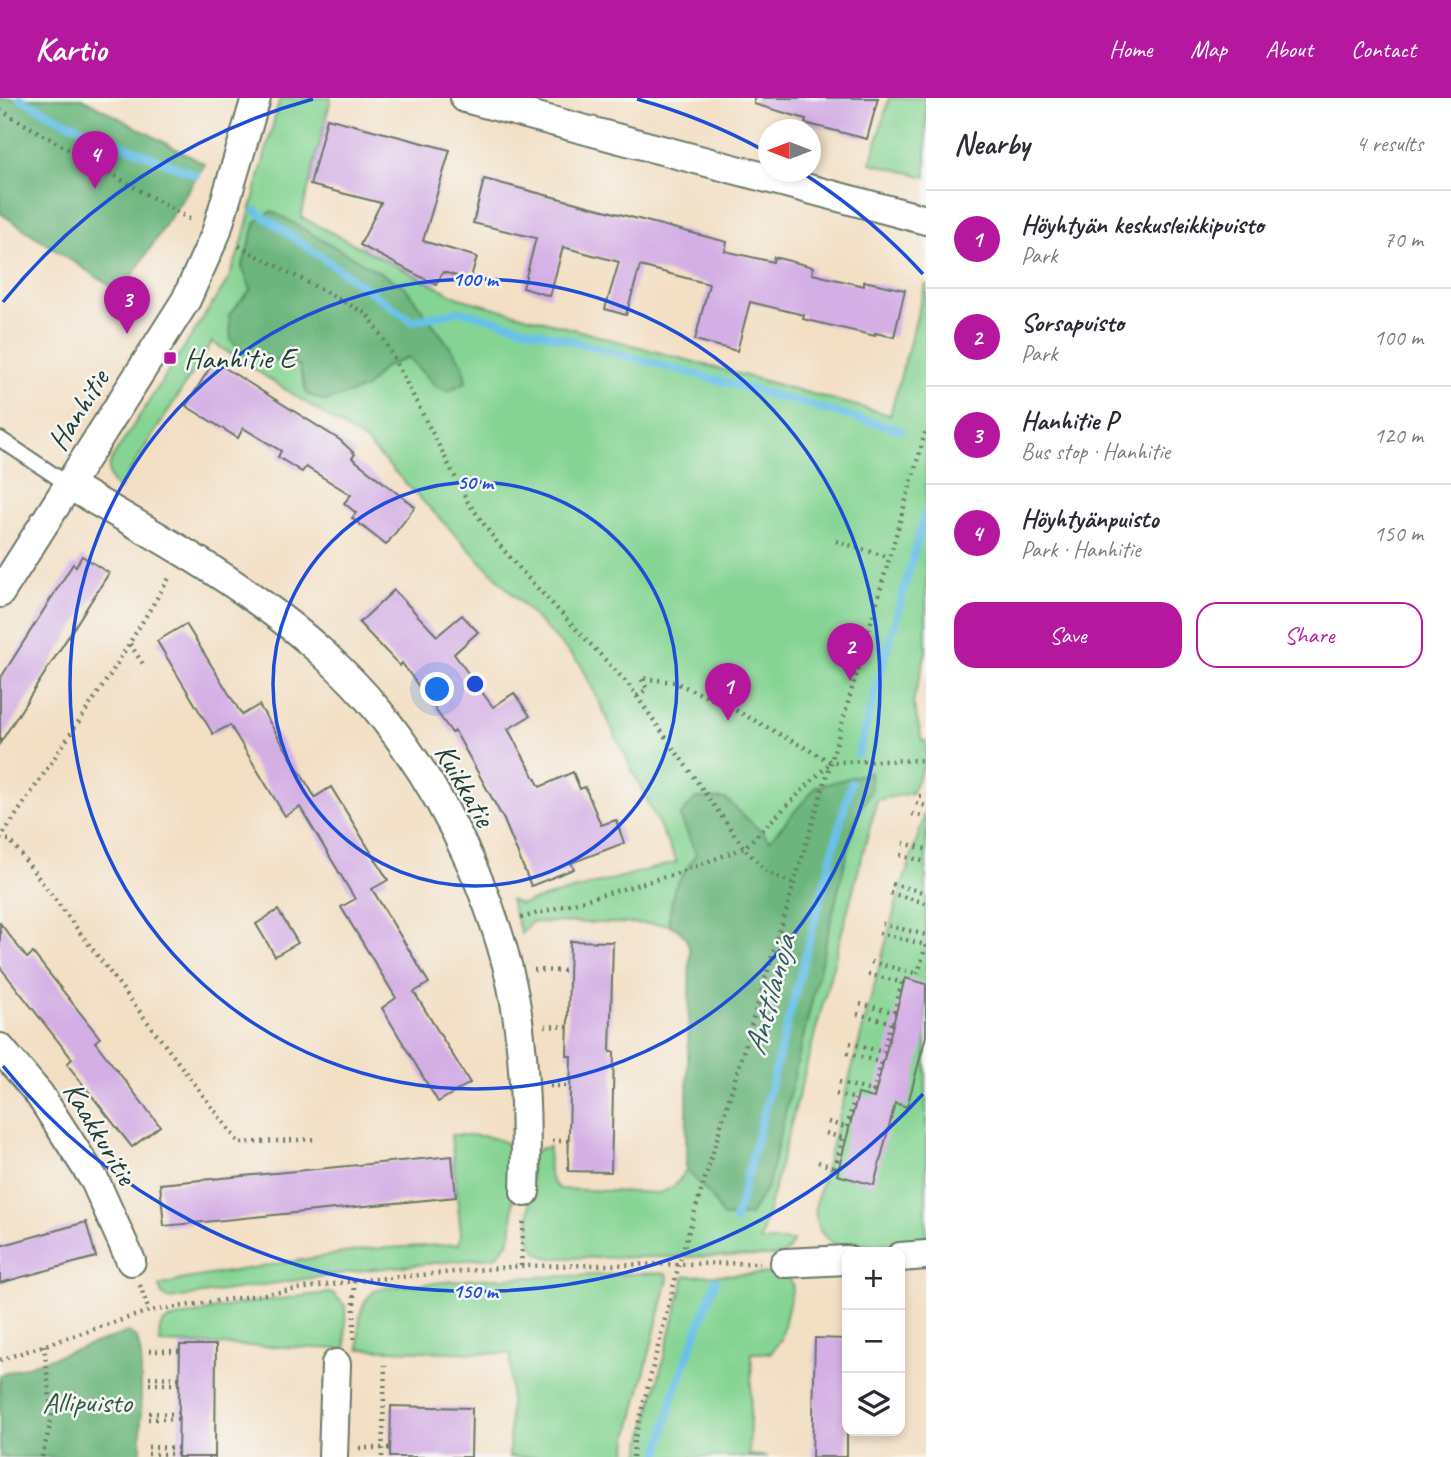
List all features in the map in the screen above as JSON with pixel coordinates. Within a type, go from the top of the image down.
[{"type":"street","name":"Hanhitie","points":[[0,593],[186,300],[216,233],[256,98]]},
{"type":"street","points":[[465,98],[926,220]]},
{"type":"street","name":"Kuikkatie","points":[[69,485],[184,553],[261,603],[312,645],[379,712],[418,766],[462,845],[496,925],[519,1026],[527,1120],[525,1192]]},
{"type":"street","name":"Kaakkuritie","points":[[0,1048],[38,1094],[95,1181],[131,1261]]},
{"type":"street","points":[[905,1257],[926,1255]]},
{"type":"street","points":[[786,1263],[842,1260]]},
{"type":"street","points":[[342,1452],[345,1358]]},
{"type":"lane","points":[[0,439],[69,485]]},
{"type":"path","points":[[0,110],[198,223]]},
{"type":"path","points":[[235,244],[367,314],[386,342],[468,502],[503,550],[600,651],[637,696],[744,848],[766,872],[792,883]]},
{"type":"path","points":[[633,1457],[634,1441],[679,1264],[792,883],[831,762],[926,430]]},
{"type":"path","points":[[836,541],[888,557]]},
{"type":"path","points":[[184,553],[130,643],[0,839],[10,840],[239,1143],[316,1139]]},
{"type":"path","points":[[130,643],[143,664]]},
{"type":"path","points":[[637,696],[647,689],[641,678],[674,682],[726,705],[831,762],[926,760]]},
{"type":"path","points":[[496,925],[675,874],[744,848],[831,762]]},
{"type":"path","points":[[919,796],[926,795]]},
{"type":"path","points":[[916,803],[926,806]]},
{"type":"path","points":[[912,814],[926,817]]},
{"type":"path","points":[[903,843],[926,849]]},
{"type":"path","points":[[900,855],[926,862]]},
{"type":"path","points":[[892,884],[926,893]]},
{"type":"path","points":[[890,893],[926,903]]},
{"type":"path","points":[[882,924],[926,935]]},
{"type":"path","points":[[871,962],[920,975],[926,945],[879,933]]},
{"type":"path","points":[[529,970],[569,971]]},
{"type":"path","points":[[860,1004],[895,1013],[903,983],[868,974]]},
{"type":"path","points":[[850,1043],[885,1052],[892,1023],[857,1013]]},
{"type":"path","points":[[839,1082],[874,1092],[882,1063],[847,1053]]},
{"type":"path","points":[[828,1122],[848,1128],[855,1099],[836,1094]]},
{"type":"path","points":[[818,1163],[837,1168],[845,1139],[826,1133]]},
{"type":"path","points":[[522,1266],[525,1192]]},
{"type":"path","points":[[0,1360],[149,1311],[354,1282],[522,1266],[786,1263]]},
{"type":"path","points":[[345,1358],[354,1282]]},
{"type":"path","points":[[42,1457],[52,1417],[44,1345]]},
{"type":"path","points":[[149,1351],[180,1351]]},
{"type":"path","points":[[382,1457],[385,1364]]},
{"type":"path","points":[[149,1381],[179,1381]]},
{"type":"path","points":[[148,1416],[179,1417]]},
{"type":"path","points":[[342,1452],[390,1448]]},
{"type":"path","points":[[148,1450],[178,1451]]},
{"type":"green space","points":[[0,98],[82,98],[205,164],[121,293],[0,213]]},
{"type":"green space","points":[[280,98],[331,98],[301,217],[459,298],[890,415],[926,283],[926,652],[913,702],[922,741],[926,741],[926,762],[911,793],[877,800],[760,1241],[793,1241],[783,1254],[552,1258],[539,1254],[530,1240],[531,1155],[539,1149],[549,1147],[550,1176],[560,1189],[659,1193],[676,1184],[686,1169],[690,951],[685,937],[668,924],[531,922],[521,934],[510,900],[521,904],[677,862],[581,665],[365,441],[212,342],[118,490],[112,482],[109,466],[113,457],[229,278],[241,246]],"holes":[[[256,222],[448,391],[435,386],[408,357],[383,368],[366,388],[325,401],[307,394],[299,365],[244,354],[229,315],[251,289],[242,267]]]},
{"type":"green space","points":[[889,98],[926,98],[926,177],[871,163]]},
{"type":"green space","points":[[272,211],[405,287],[463,364],[466,382],[448,391],[435,386],[408,357],[383,368],[366,388],[325,401],[307,394],[299,365],[244,354],[231,340],[229,315],[251,289],[242,267],[256,222]]},
{"type":"green space","points":[[870,772],[871,790],[855,820],[768,1185],[750,1215],[723,1217],[711,1196],[686,1169],[690,951],[683,934],[668,924],[674,889],[696,854],[680,816],[696,798],[726,799],[770,840],[816,787]]},
{"type":"green space","points":[[926,811],[926,1241],[838,1246],[819,1229],[816,1203],[895,908]]},
{"type":"green space","points":[[451,1135],[492,1138],[514,1148],[512,1230],[508,1243],[495,1257],[365,1270],[169,1299],[162,1294],[159,1286],[185,1279],[368,1249],[459,1244],[461,1235]]},
{"type":"green space","points":[[785,1273],[793,1286],[781,1339],[771,1353],[752,1353],[749,1455],[767,1457],[640,1457],[685,1276]]},
{"type":"green space","points":[[667,1274],[668,1279],[628,1438],[626,1457],[509,1457],[511,1354],[359,1349],[359,1322],[363,1306],[373,1293],[381,1288],[475,1279]]},
{"type":"green space","points":[[334,1294],[345,1306],[346,1349],[160,1343],[161,1327],[168,1320],[234,1305]]},
{"type":"green space","name":"Allipuisto","points":[[129,1332],[137,1338],[141,1356],[141,1457],[0,1457],[0,1375]]},
{"type":"building","points":[[754,98],[878,98],[867,139],[821,127],[821,119],[806,119],[754,104]]},
{"type":"building","points":[[327,118],[450,150],[423,241],[477,257],[470,280],[443,272],[436,285],[360,245],[381,203],[310,185]]},
{"type":"building","points":[[484,179],[727,242],[725,251],[773,262],[774,257],[813,267],[812,274],[864,286],[864,281],[905,290],[894,337],[875,333],[875,336],[803,319],[804,315],[750,302],[737,351],[695,340],[709,284],[640,266],[626,315],[605,309],[619,262],[563,247],[550,296],[523,288],[536,238],[473,223]]},
{"type":"building","points":[[214,361],[340,440],[355,454],[352,458],[415,507],[386,545],[352,518],[356,513],[344,503],[351,495],[306,467],[302,472],[278,457],[281,451],[243,428],[238,438],[186,406]]},
{"type":"building","points":[[82,556],[109,573],[0,743],[0,679],[73,564],[76,566]]},
{"type":"building","points":[[394,590],[437,636],[462,615],[478,632],[454,654],[493,707],[514,693],[530,716],[508,729],[540,787],[573,772],[580,789],[585,787],[601,825],[616,820],[624,843],[571,863],[574,869],[531,886],[504,820],[455,731],[452,733],[402,663],[400,666],[359,623]]},
{"type":"building","points":[[186,624],[242,715],[259,705],[315,797],[331,787],[388,880],[372,889],[429,983],[414,992],[470,1083],[438,1102],[382,1008],[396,998],[341,907],[355,899],[300,807],[285,816],[230,725],[213,734],[157,641]]},
{"type":"building","points":[[278,910],[298,943],[275,956],[256,924]]},
{"type":"building","points":[[0,923],[27,958],[33,953],[100,1038],[95,1042],[160,1126],[132,1147],[67,1064],[72,1059],[0,967]]},
{"type":"building","points":[[570,941],[613,942],[611,1172],[568,1171]]},
{"type":"building","points":[[905,978],[926,984],[926,1036],[907,1107],[895,1103],[874,1185],[837,1175],[858,1094],[874,1098]]},
{"type":"building","points":[[452,1156],[456,1197],[164,1226],[160,1184]]},
{"type":"building","points":[[86,1222],[96,1257],[0,1283],[0,1246]]},
{"type":"building","points":[[815,1338],[842,1339],[842,1436],[847,1436],[847,1457],[812,1457]]},
{"type":"building","points":[[180,1345],[216,1345],[215,1457],[178,1457]]},
{"type":"building","points":[[391,1406],[472,1408],[471,1457],[390,1457]]},
{"type":"waterway","points":[[20,98],[64,121],[196,175]]},
{"type":"waterway","points":[[256,211],[412,321],[461,311],[901,430]]},
{"type":"waterway","name":"Anttilanoja","points":[[858,754],[926,510]]},
{"type":"waterway","name":"Anttilanoja","points":[[735,1221],[851,783]]},
{"type":"waterway","name":"Anttilanoja","points":[[658,1457],[674,1393],[716,1280]]},
{"type":"place","name":"Höyhtyänpuisto","points":[[95,189]]},
{"type":"place","name":"Hanhitie P","points":[[127,334]]},
{"type":"place","name":"Hanhitie E","points":[[170,358]]},
{"type":"place","name":"Sorsapuisto","points":[[850,681]]},
{"type":"place","name":"Höyhtyän keskusleikkipuisto","points":[[728,721]]}]
